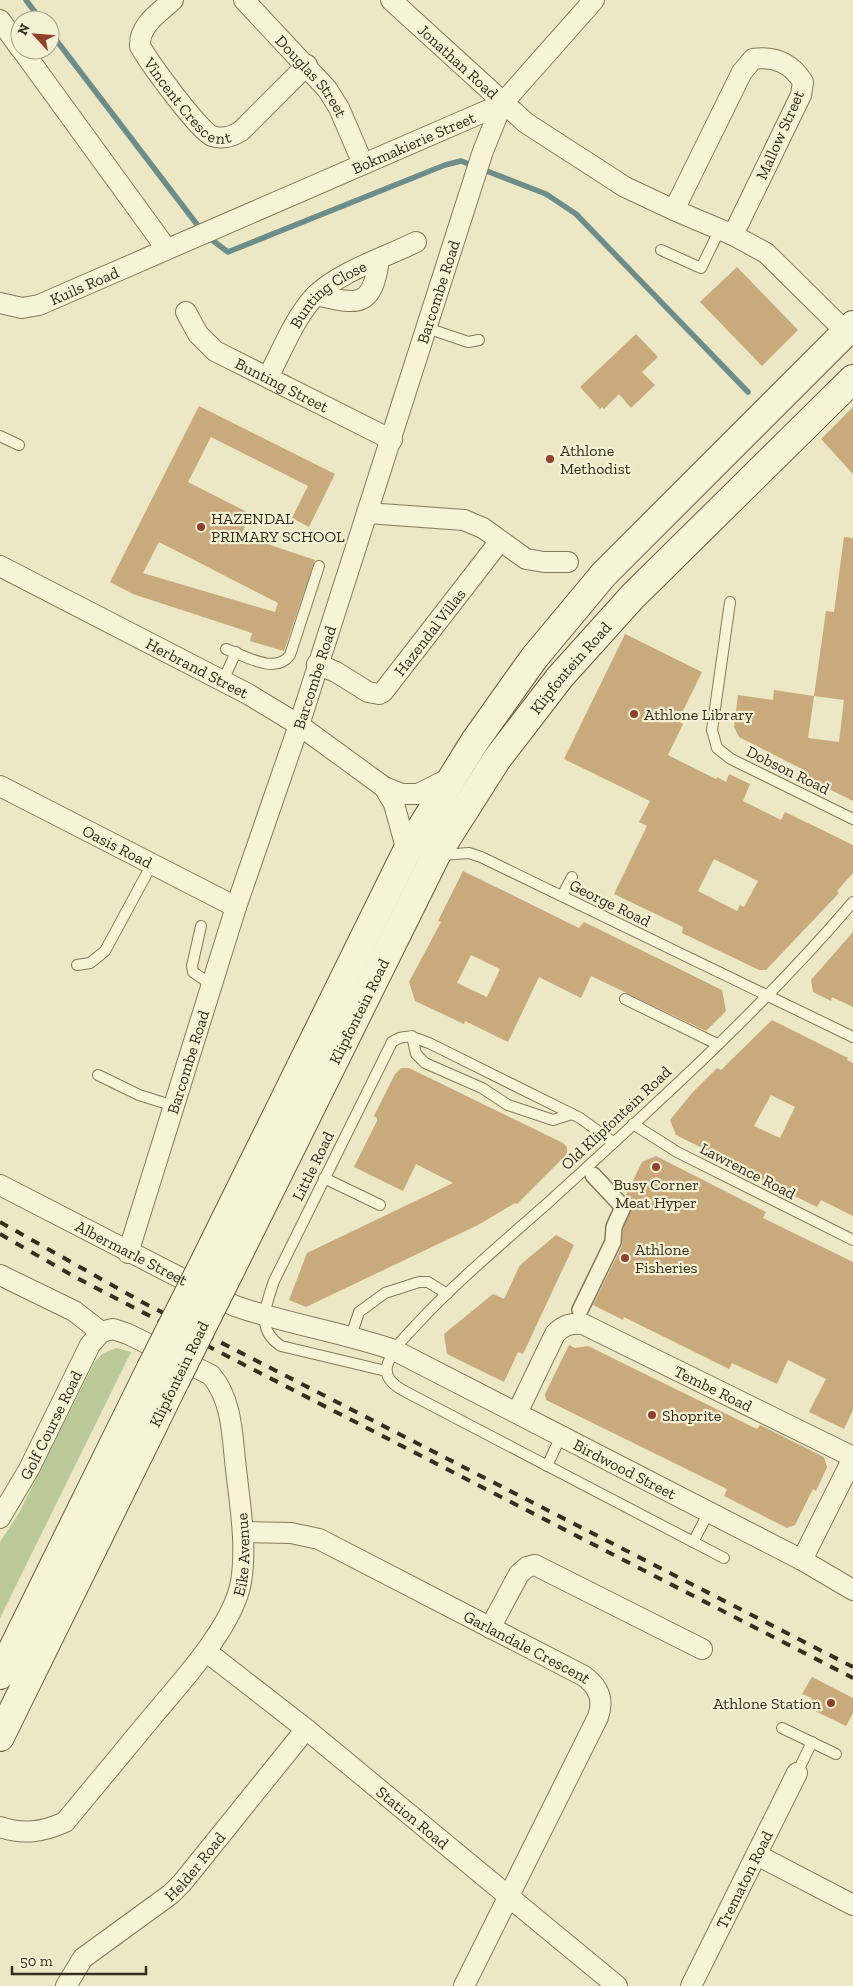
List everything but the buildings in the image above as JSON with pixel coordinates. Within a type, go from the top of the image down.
[{"type":"main road","name":"Klipfontein Road","points":[[0,1674],[407,851],[450,778],[534,658],[604,574],[850,329]]},
{"type":"main road","name":"Klipfontein Road","points":[[0,1737],[436,855],[497,759],[560,677],[633,596],[853,379]]},
{"type":"street","name":"Vincent Crescent","points":[[173,0],[146,24],[141,34],[140,46],[197,124],[212,136],[233,136],[241,131],[306,65]]},
{"type":"street","name":"Douglas Street","points":[[244,0],[327,89],[339,108],[363,164]]},
{"type":"street","name":"Jonathan Road","points":[[391,0],[472,72],[502,104]]},
{"type":"street","points":[[594,0],[502,104],[526,123],[588,165],[625,187],[727,232],[766,253],[850,329]]},
{"type":"street","points":[[0,20],[10,39]]},
{"type":"street","name":"Mallow Street","points":[[674,210],[742,72],[754,59],[769,57],[795,70],[803,82],[801,95],[727,232]]},
{"type":"street","points":[[24,60],[166,248]]},
{"type":"street","name":"Barcombe Road","points":[[128,1253],[236,907],[299,725],[317,664],[392,440],[474,177],[502,104]]},
{"type":"street","name":"Bokmakierie Street","points":[[166,248],[222,226],[502,104]]},
{"type":"street","name":"Bunting Close","points":[[268,377],[299,318],[316,295],[344,276],[416,242]]},
{"type":"street","name":"Kuils Road","points":[[0,303],[22,308],[39,305],[166,248]]},
{"type":"street","points":[[316,295],[343,301],[356,302],[364,299],[371,292],[379,260]]},
{"type":"street","name":"Bunting Street","points":[[186,312],[207,346],[392,440]]},
{"type":"street","points":[[367,513],[400,517],[464,520],[483,528],[533,562],[568,562]]},
{"type":"street","name":"Hazendal Villas","points":[[317,664],[350,679],[372,694],[384,692],[500,541]]},
{"type":"street","name":"Herbrand Street","points":[[0,566],[223,681],[299,725],[384,787],[402,794],[418,794],[450,778]]},
{"type":"street","name":"Oasis Road","points":[[0,786],[236,907]]},
{"type":"street","name":"Herbrand Street","points":[[384,787],[394,804],[407,851]]},
{"type":"street","points":[[516,1413],[555,1334],[577,1317],[613,1242],[614,1227],[623,1207],[593,1175]]},
{"type":"street","name":"Albermarle Street","points":[[0,1184],[128,1253],[235,1306],[263,1316]]},
{"type":"street","points":[[0,1275],[74,1311],[101,1332]]},
{"type":"street","points":[[263,1316],[351,1336],[394,1350]]},
{"type":"street","name":"Tembe Road","points":[[577,1317],[583,1324],[853,1458]]},
{"type":"street","name":"Eike Avenue","points":[[0,1827],[28,1832],[46,1830],[65,1822],[206,1652],[237,1598],[241,1581],[243,1532],[230,1419],[226,1399],[221,1387],[212,1375],[128,1334],[113,1329],[101,1332]]},
{"type":"street","name":"Golf Course Road","points":[[1,1516],[29,1469],[90,1345],[101,1332]]},
{"type":"street","name":"Birdwood Street","points":[[394,1350],[802,1560],[853,1590]]},
{"type":"street","points":[[802,1560],[853,1458]]},
{"type":"street","name":"Garlandale Crescent","points":[[243,1532],[298,1533],[319,1539],[584,1676],[596,1688],[601,1703],[598,1717],[464,1986]]},
{"type":"street","points":[[490,1628],[519,1574],[526,1567],[535,1565],[702,1649]]},
{"type":"street","name":"Station Road","points":[[206,1652],[306,1729],[617,1986]]},
{"type":"street","name":"Helder Road","points":[[66,1986],[83,1958],[171,1894],[182,1883],[306,1729]]},
{"type":"street","name":"Trematon Road","points":[[691,1986],[797,1773]]},
{"type":"street","points":[[757,1855],[853,1905]]},
{"type":"lane","points":[[661,250],[701,268],[727,232]]},
{"type":"lane","points":[[427,328],[468,342],[479,340]]},
{"type":"lane","points":[[0,436],[20,445]]},
{"type":"lane","points":[[223,681],[231,651],[271,665],[285,662],[290,655],[319,566]]},
{"type":"lane","name":"Dobson Road","points":[[730,602],[712,730],[714,742],[726,756],[853,819]]},
{"type":"lane","name":"George Road","points":[[436,855],[469,852],[853,1037]]},
{"type":"lane","points":[[77,964],[90,963],[105,951],[152,864]]},
{"type":"lane","points":[[562,896],[572,877]]},
{"type":"lane","name":"Old Klipfontein Road","points":[[394,1350],[447,1294],[633,1124],[717,1044],[767,995],[853,902]]},
{"type":"lane","points":[[201,926],[192,966],[193,972],[212,985]]},
{"type":"lane","points":[[625,998],[717,1044]]},
{"type":"lane","name":"Little Road","points":[[263,1316],[274,1281],[388,1049],[400,1036],[412,1036]]},
{"type":"lane","points":[[412,1036],[572,1114],[613,1142]]},
{"type":"lane","points":[[412,1036],[416,1054],[424,1063],[482,1088],[508,1104],[541,1118],[560,1120],[572,1114]]},
{"type":"lane","points":[[482,1088],[488,1072]]},
{"type":"lane","points":[[98,1075],[139,1095],[174,1106]]},
{"type":"lane","name":"Lawrence Road","points":[[633,1124],[677,1152],[853,1240]]},
{"type":"lane","points":[[324,1178],[380,1205]]},
{"type":"lane","points":[[351,1336],[359,1312],[364,1306],[385,1293],[419,1282],[428,1282],[447,1294]]},
{"type":"lane","points":[[263,1316],[269,1336],[281,1346],[386,1371]]},
{"type":"lane","points":[[394,1350],[386,1371],[389,1380],[397,1387],[724,1558]]},
{"type":"lane","points":[[547,1466],[561,1436]]},
{"type":"lane","points":[[693,1542],[709,1512]]},
{"type":"lane","points":[[782,1728],[836,1754]]},
{"type":"lane","points":[[797,1773],[812,1742]]},
{"type":"green space","points":[[116,1348],[131,1352],[0,1618],[0,1542],[19,1513],[94,1363],[102,1354]]},
{"type":"waterway","points":[[26,0],[34,10]]},
{"type":"waterway","points":[[60,45],[202,231]]},
{"type":"waterway","points":[[208,237],[228,252],[445,165],[461,161],[546,194],[576,214],[748,392]]},
{"type":"railway","points":[[0,1222],[142,1302],[853,1667]]},
{"type":"railway","points":[[0,1234],[75,1277],[196,1340],[853,1678]]},
{"type":"place","name":"Athlone Methodist","points":[[550,459]]},
{"type":"place","name":"HAZENDAL PRIMARY SCHOOL","points":[[201,527]]},
{"type":"place","name":"Athlone Library","points":[[634,714]]},
{"type":"place","name":"Busy Corner Meat Hyper","points":[[656,1167]]},
{"type":"place","name":"Athlone Fisheries","points":[[625,1258]]},
{"type":"place","name":"Shoprite","points":[[652,1415]]},
{"type":"place","name":"Athlone Station","points":[[831,1703]]}]
